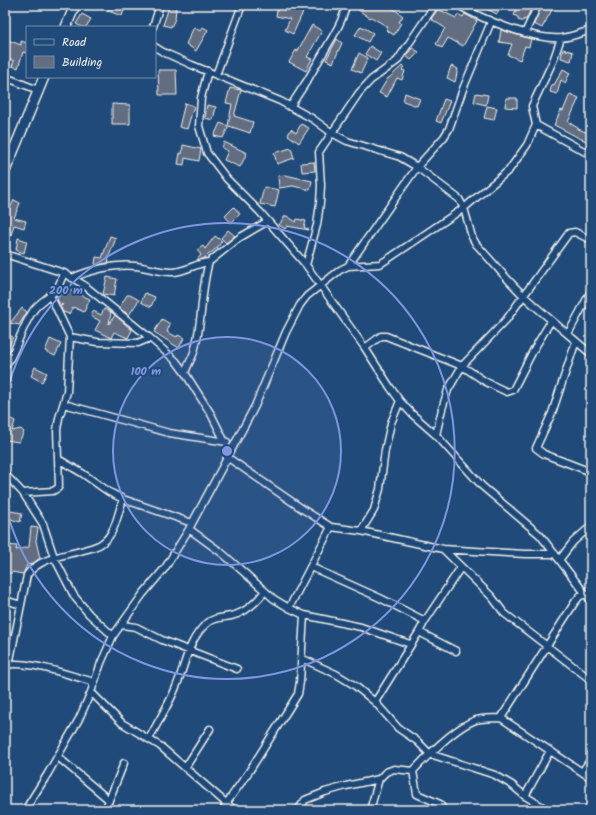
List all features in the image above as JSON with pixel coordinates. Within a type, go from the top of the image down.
[{"type":"street","points":[[66,26],[75,5]]},
{"type":"street","points":[[153,26],[160,5]]},
{"type":"street","points":[[216,75],[242,5]]},
{"type":"street","points":[[290,107],[333,37],[346,5]]},
{"type":"street","points":[[306,265],[318,218],[321,185],[320,152],[359,92],[371,80],[397,60],[435,5]]},
{"type":"street","points":[[458,5],[491,22],[525,33],[561,38],[591,30]]},
{"type":"street","points":[[525,33],[538,5]]},
{"type":"street","points":[[348,266],[417,167],[444,138],[449,129],[463,90],[491,22]]},
{"type":"street","points":[[25,810],[58,757],[79,719],[113,636],[143,594],[165,568],[189,529],[255,406],[270,366],[290,325],[307,296],[319,285],[348,266],[380,264],[464,208],[509,170],[527,145],[536,126],[532,106],[553,61],[561,38]]},
{"type":"street","points":[[156,48],[216,75],[268,96],[312,119],[332,133],[347,141],[400,157],[417,167],[459,199],[464,208],[472,237],[476,244],[524,296],[551,321],[591,354]]},
{"type":"street","points":[[208,71],[199,111],[199,126],[207,153],[227,179],[268,221],[306,265],[365,348],[400,401],[412,414],[436,435],[482,486],[540,535],[588,593],[591,601]]},
{"type":"street","points":[[5,77],[38,90]]},
{"type":"street","points":[[5,171],[44,78]]},
{"type":"street","points":[[536,126],[591,156]]},
{"type":"street","points":[[72,278],[84,272],[115,266],[134,266],[162,272],[174,272],[209,262],[239,238],[268,221]]},
{"type":"street","points":[[436,435],[448,390],[462,366],[506,320],[569,233],[575,232],[591,240]]},
{"type":"street","points":[[5,254],[64,273],[90,289],[150,338],[176,361],[185,373],[215,420],[225,442]]},
{"type":"street","points":[[185,373],[193,354],[198,333],[209,262]]},
{"type":"street","points":[[5,367],[12,357],[32,311],[60,285],[64,273]]},
{"type":"street","points":[[568,334],[591,290]]},
{"type":"street","points":[[23,493],[53,491],[58,488],[57,430],[64,404],[68,376],[68,347],[70,337],[50,295]]},
{"type":"street","points":[[365,348],[384,335],[462,366],[507,392],[513,390],[534,349],[551,321]]},
{"type":"street","points":[[70,337],[97,342],[138,343],[150,338]]},
{"type":"street","points":[[576,341],[552,413],[536,448],[544,454],[591,472]]},
{"type":"street","points":[[361,532],[374,510],[380,489],[385,450],[391,422],[400,401]]},
{"type":"street","points":[[64,404],[170,433],[234,444]]},
{"type":"street","points":[[227,457],[331,527],[443,548],[557,557],[591,526]]},
{"type":"street","points":[[58,459],[123,500],[192,523]]},
{"type":"street","points":[[5,474],[23,493],[43,524],[54,557],[74,596],[89,614],[113,636]]},
{"type":"street","points":[[94,682],[32,666],[7,665],[21,605],[26,575],[37,565],[54,557],[71,554],[102,543],[109,535],[115,524],[123,500]]},
{"type":"street","points":[[289,608],[331,527]]},
{"type":"street","points":[[189,529],[222,553],[265,592],[289,608],[304,615],[361,627],[410,644]]},
{"type":"street","points":[[443,548],[492,597],[504,613],[591,680]]},
{"type":"street","points":[[311,567],[380,598],[425,621]]},
{"type":"street","points":[[375,702],[410,644],[461,567]]},
{"type":"street","points":[[149,739],[176,688],[194,637],[210,621],[220,617],[238,614],[250,608],[265,592]]},
{"type":"street","points":[[501,718],[575,602],[580,596],[588,593]]},
{"type":"street","points":[[5,600],[21,605]]},
{"type":"street","points":[[224,807],[250,770],[296,698],[300,682],[304,615]]},
{"type":"street","points":[[122,624],[136,628],[162,640],[237,669]]},
{"type":"street","points":[[419,632],[456,651]]},
{"type":"street","points":[[301,658],[336,674],[354,685],[375,702],[398,728],[417,741],[430,754],[495,775],[548,810]]},
{"type":"street","points":[[91,692],[122,723],[149,739],[185,768],[224,807],[234,810]]},
{"type":"street","points":[[413,771],[430,754],[464,726],[476,720],[501,718],[591,778]]},
{"type":"street","points":[[185,768],[210,729]]},
{"type":"street","points":[[525,796],[550,751]]},
{"type":"street","points":[[58,757],[109,800]]},
{"type":"street","points":[[582,772],[591,759]]},
{"type":"street","points":[[105,810],[124,763]]},
{"type":"street","points":[[370,810],[379,780],[386,772],[394,769],[413,771]]},
{"type":"street","points":[[413,771],[417,794],[440,804],[443,810]]},
{"type":"street","points":[[298,810],[305,800],[346,786],[379,780]]},
{"type":"building","points":[[110,5],[126,5],[122,16],[108,11]]},
{"type":"building","points":[[278,5],[303,5],[300,12],[303,12],[293,34],[285,30],[290,19],[276,16]]},
{"type":"building","points":[[351,5],[389,5],[403,16],[394,35],[386,30],[388,27],[371,17],[370,18]]},
{"type":"building","points":[[478,5],[503,5],[497,14]]},
{"type":"building","points":[[518,5],[531,9],[526,20],[518,20],[518,17],[514,15]]},
{"type":"building","points":[[542,5],[554,6],[542,28],[534,24]]},
{"type":"building","points":[[169,7],[176,8],[175,19],[171,27],[163,25]]},
{"type":"building","points":[[438,9],[456,18],[458,14],[463,17],[465,14],[477,21],[463,46],[448,38],[442,48],[436,44],[445,28],[431,19]]},
{"type":"building","points":[[82,14],[91,19],[87,26],[80,26],[76,24]]},
{"type":"building","points":[[312,25],[322,31],[307,57],[312,59],[306,71],[289,62],[296,50],[297,52]]},
{"type":"building","points":[[361,26],[373,33],[368,42],[355,35]]},
{"type":"building","points":[[194,27],[200,31],[203,27],[208,30],[196,51],[186,44]]},
{"type":"building","points":[[501,30],[531,39],[529,47],[525,46],[520,60],[508,55],[512,44],[499,42]]},
{"type":"building","points":[[5,39],[21,45],[21,41],[26,43],[26,53],[23,52],[18,68],[12,66],[14,61],[5,57],[8,47],[5,46]]},
{"type":"building","points":[[337,39],[342,43],[333,63],[326,60]]},
{"type":"building","points":[[370,46],[381,53],[376,61],[365,54]]},
{"type":"building","points":[[412,48],[419,52],[411,60],[406,56]]},
{"type":"building","points":[[563,49],[573,52],[571,61],[561,58]]},
{"type":"building","points":[[359,53],[368,58],[361,73],[352,69]]},
{"type":"building","points":[[403,65],[402,70],[405,71],[402,80],[397,78],[387,97],[379,93],[388,78]]},
{"type":"building","points":[[451,66],[458,69],[455,82],[447,78]]},
{"type":"building","points":[[563,69],[570,73],[565,83],[561,80],[557,94],[550,92],[552,84],[554,85]]},
{"type":"building","points":[[158,70],[176,70],[177,95],[159,95]]},
{"type":"building","points":[[230,88],[241,90],[234,116],[253,122],[250,133],[229,126],[223,138],[214,136],[220,123],[228,126],[232,104],[226,103]]},
{"type":"building","points":[[405,93],[420,99],[417,106],[403,101]]},
{"type":"building","points":[[476,93],[488,95],[486,105],[474,102]]},
{"type":"building","points":[[570,94],[579,98],[568,122],[578,129],[591,134],[591,143],[554,125],[561,110],[563,111]]},
{"type":"building","points":[[506,98],[517,98],[517,108],[505,107]]},
{"type":"building","points":[[444,99],[450,101],[441,123],[436,121]]},
{"type":"building","points":[[185,103],[194,106],[187,129],[179,127]]},
{"type":"building","points":[[112,104],[130,105],[130,124],[112,124]]},
{"type":"building","points":[[207,105],[216,107],[213,120],[205,118]]},
{"type":"building","points":[[487,106],[497,108],[494,120],[484,118]]},
{"type":"building","points":[[301,124],[309,128],[299,143],[288,135],[291,129],[296,133]]},
{"type":"building","points":[[224,142],[247,153],[240,167],[224,160],[228,151],[222,148]]},
{"type":"building","points":[[183,145],[201,149],[199,161],[185,158],[184,165],[178,164],[180,153],[182,154]]},
{"type":"building","points":[[291,148],[294,158],[277,164],[274,153]]},
{"type":"building","points":[[314,162],[315,171],[302,172],[301,163]]},
{"type":"building","points":[[285,175],[312,181],[310,190],[293,186],[279,188],[278,176]]},
{"type":"building","points":[[264,187],[279,190],[275,207],[260,204]]},
{"type":"building","points":[[14,200],[20,203],[14,218],[26,221],[24,228],[14,225],[11,235],[5,232],[5,219]]},
{"type":"building","points":[[234,207],[240,214],[231,223],[225,216]]},
{"type":"building","points":[[285,216],[296,222],[297,219],[306,221],[304,227],[309,230],[287,226],[285,229],[279,225]]},
{"type":"building","points":[[228,230],[235,236],[226,243],[221,238]]},
{"type":"building","points":[[110,236],[116,238],[108,259],[108,263],[98,265],[95,264],[96,257],[102,258]]},
{"type":"building","points":[[215,236],[222,241],[217,248],[203,259],[197,260],[201,255],[197,250],[203,246],[205,249]]},
{"type":"building","points":[[18,238],[27,241],[24,253],[16,250]]},
{"type":"building","points":[[107,277],[117,279],[114,296],[103,294]]},
{"type":"building","points":[[62,289],[66,291],[67,289],[90,299],[84,312],[73,307],[69,314],[63,312],[60,306],[63,305],[59,303],[57,299]]},
{"type":"building","points":[[145,293],[155,297],[151,307],[141,302]]},
{"type":"building","points":[[127,295],[139,300],[129,315],[119,308]]},
{"type":"building","points":[[22,308],[27,312],[19,325],[10,323]]},
{"type":"building","points":[[104,309],[111,312],[109,324],[115,315],[132,330],[128,338],[114,332],[111,338],[95,330],[100,321],[91,316],[93,311],[101,315]]},
{"type":"building","points":[[162,319],[170,324],[167,332],[177,337],[178,335],[184,338],[179,348],[154,332]]},
{"type":"building","points":[[5,333],[13,337],[5,355]]},
{"type":"building","points":[[50,339],[61,344],[55,356],[45,351]]},
{"type":"building","points":[[35,367],[47,373],[42,382],[31,376]]},
{"type":"building","points":[[5,416],[15,421],[12,431],[21,429],[24,432],[19,442],[5,440]]},
{"type":"building","points":[[5,510],[22,513],[20,522],[5,517]]},
{"type":"building","points":[[31,527],[38,528],[36,541],[40,558],[32,564],[27,565],[23,574],[12,572],[5,573],[5,545],[17,546],[16,550],[29,547]]}]
